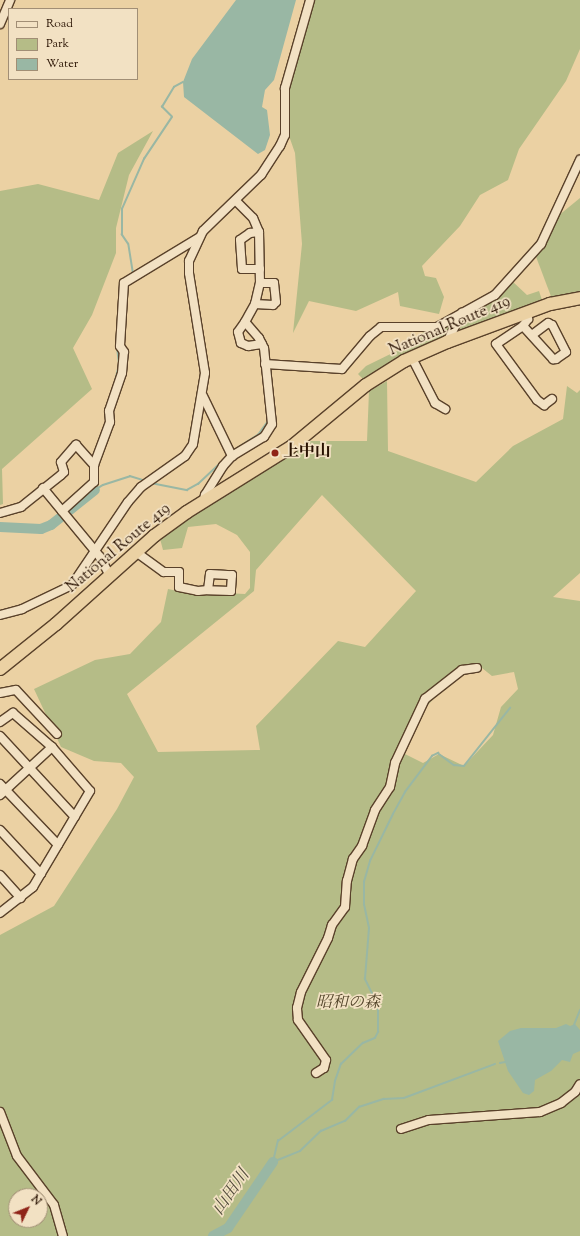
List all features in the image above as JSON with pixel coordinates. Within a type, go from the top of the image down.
[{"type":"highway","name":"National Route 419","points":[[0,669],[56,624],[154,536],[204,501],[286,451],[366,385],[412,358],[447,342],[526,312],[580,298]]},
{"type":"street","points":[[0,24],[10,0]]},
{"type":"street","points":[[64,514],[94,482],[94,465],[110,422],[109,411],[122,373],[124,352],[120,346],[124,283],[198,238],[236,201],[269,165],[285,135],[285,88],[310,0]]},
{"type":"street","points":[[265,364],[338,370],[344,368],[370,336],[381,327],[437,327],[495,295],[540,244],[580,160]]},
{"type":"street","points":[[236,201],[253,218],[259,232],[260,269],[260,283],[255,304],[238,332],[241,343],[248,346],[262,344]]},
{"type":"street","points":[[259,232],[250,233],[240,240],[242,269],[260,269]]},
{"type":"street","points":[[0,615],[22,609],[72,585],[96,552],[111,526],[141,487],[188,453],[196,436],[206,373],[189,273],[189,261],[198,238]]},
{"type":"street","points":[[255,304],[273,305],[276,302],[274,283],[260,283]]},
{"type":"street","points":[[447,342],[463,312]]},
{"type":"street","points":[[526,312],[528,319],[523,326],[496,344],[537,400],[544,405],[552,399]]},
{"type":"street","points":[[204,501],[214,478],[232,456],[264,437],[272,424],[262,344],[245,322]]},
{"type":"street","points":[[523,326],[553,359],[556,359],[566,352],[552,324],[548,324],[532,335]]},
{"type":"street","points":[[412,358],[435,403],[445,409]]},
{"type":"street","points":[[202,396],[232,456]]},
{"type":"street","points":[[0,513],[21,508],[43,488],[64,472],[61,462],[76,445],[94,465]]},
{"type":"street","points":[[43,488],[96,552],[110,576]]},
{"type":"street","points":[[136,552],[164,572],[179,572],[180,587],[198,591],[208,590]]},
{"type":"street","points":[[316,1073],[324,1068],[326,1060],[298,1020],[296,1008],[301,992],[326,942],[332,924],[345,907],[347,881],[353,859],[362,846],[375,810],[390,787],[395,763],[425,699],[462,670],[477,668]]},
{"type":"street","points":[[0,693],[16,690],[57,734]]},
{"type":"street","points":[[0,722],[13,713],[52,747],[90,791],[32,887],[21,898],[0,913]]},
{"type":"street","points":[[0,736],[75,817]]},
{"type":"street","points":[[52,747],[2,790],[58,845]]},
{"type":"street","points":[[0,830],[41,874]]},
{"type":"street","points":[[0,875],[21,898]]},
{"type":"street","points":[[401,1129],[430,1120],[540,1112],[561,1103],[580,1084]]},
{"type":"street","points":[[0,1112],[17,1156],[54,1205],[64,1236]]},
{"type":"green space","points":[[311,0],[580,0],[580,49],[566,81],[519,149],[508,180],[480,195],[460,226],[422,266],[425,276],[436,278],[444,297],[439,314],[400,306],[398,292],[356,311],[309,301],[293,333],[302,244],[295,153],[288,133],[286,97]]},
{"type":"green space","points":[[153,131],[129,175],[116,228],[116,253],[92,315],[73,348],[92,389],[2,469],[3,504],[0,505],[0,191],[38,184],[99,200],[118,153]]},
{"type":"green space","points":[[580,198],[580,294],[552,299],[535,254],[558,216]]},
{"type":"green space","points":[[512,281],[527,295],[539,291],[542,300],[425,345],[363,379],[358,374],[366,366],[419,340],[423,332]]},
{"type":"green space","name":"昭和の森","points":[[387,381],[388,451],[476,482],[513,446],[563,419],[567,386],[577,393],[580,390],[580,573],[553,597],[580,601],[580,1236],[0,1236],[0,935],[54,906],[117,809],[134,777],[121,763],[94,761],[61,747],[34,689],[95,660],[130,654],[161,622],[168,589],[196,595],[204,592],[245,594],[250,588],[250,552],[237,535],[216,524],[188,527],[182,548],[163,550],[159,535],[310,441],[367,441],[369,391]],"holes":[[[322,495],[416,591],[365,647],[338,641],[256,726],[260,750],[158,752],[127,694],[254,591],[256,570]],[[477,664],[492,676],[514,672],[518,689],[501,707],[493,735],[464,766],[439,754],[423,763],[403,753],[415,720],[436,696]]]},
{"type":"water","points":[[236,0],[296,0],[274,80],[265,90],[262,107],[267,110],[270,135],[265,150],[258,154],[184,97],[183,82],[192,59]]},
{"type":"water","points":[[566,1024],[570,1026],[575,1024],[580,1030],[580,1051],[573,1054],[570,1062],[562,1060],[551,1071],[535,1080],[534,1091],[529,1095],[523,1093],[508,1071],[498,1041],[510,1031],[521,1028],[556,1028]]},
{"type":"waterway","points":[[133,274],[128,244],[122,235],[122,209],[144,159],[172,117],[162,107],[174,87],[183,82]]},
{"type":"waterway","points":[[114,386],[119,364],[117,348]]},
{"type":"waterway","points":[[270,371],[275,412]]},
{"type":"waterway","points":[[233,451],[258,435],[268,421]]},
{"type":"waterway","points":[[151,483],[187,490],[198,484],[222,462]]},
{"type":"waterway","points":[[94,487],[95,490],[103,485],[130,476],[146,481]]},
{"type":"waterway","points":[[0,527],[41,529],[51,525],[95,490]]},
{"type":"waterway","points":[[273,1162],[278,1141],[332,1100],[335,1081],[341,1064],[363,1043],[375,1038],[378,1032],[378,1006],[365,979],[369,928],[364,905],[364,882],[370,861],[393,814],[405,792],[432,756],[438,753],[454,765],[464,766],[510,708]]},
{"type":"waterway","points":[[574,1025],[580,1010]]},
{"type":"waterway","points":[[500,1063],[505,1062]]},
{"type":"waterway","points":[[273,1162],[300,1151],[321,1131],[345,1121],[359,1107],[384,1099],[404,1098],[495,1064]]},
{"type":"waterway","name":"山田川","points":[[213,1236],[228,1228],[273,1162]]},
{"type":"place","name":"上中山","points":[[275,453]]}]
